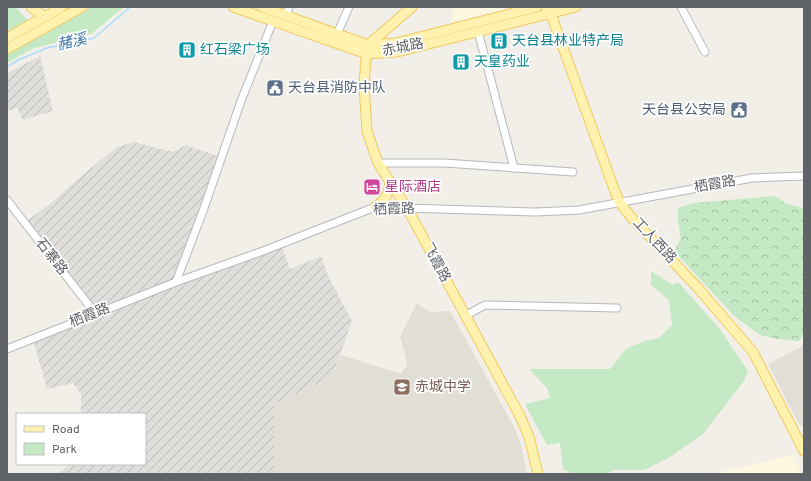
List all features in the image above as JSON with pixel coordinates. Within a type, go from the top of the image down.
[{"type":"main road","points":[[32,7],[45,17]]},
{"type":"main road","points":[[7,38],[62,7]]},
{"type":"main road","points":[[7,49],[82,7]]},
{"type":"main road","name":"赤城路","points":[[262,7],[287,11],[368,50]]},
{"type":"main road","points":[[368,50],[412,7]]},
{"type":"main road","name":"赤城路","points":[[447,34],[537,7]]},
{"type":"main road","name":"赤城路","points":[[239,8],[273,21],[368,50],[396,43],[447,34],[478,31],[548,10],[576,7]]},
{"type":"main road","name":"工人西路","points":[[548,10],[620,202],[631,217],[698,288],[753,352],[804,451]]},
{"type":"main road","name":"飞霞路","points":[[368,50],[364,86],[367,131],[378,163],[407,208],[520,416],[529,437],[538,474]]},
{"type":"main road","points":[[375,207],[384,201],[389,192],[390,182]]},
{"type":"street","points":[[337,34],[349,7]]},
{"type":"street","points":[[681,7],[705,52]]},
{"type":"street","points":[[176,282],[241,101],[273,21]]},
{"type":"street","points":[[478,31],[514,168]]},
{"type":"street","points":[[378,163],[444,163],[573,172]]},
{"type":"street","name":"栖霞路","points":[[7,349],[95,313],[263,251],[375,207],[536,212],[579,210],[752,178],[804,176]]},
{"type":"street","name":"石寨路","points":[[7,200],[95,313]]},
{"type":"street","points":[[465,316],[485,305],[617,308]]},
{"type":"shaded area","points":[[453,7],[515,7],[451,23]]},
{"type":"shaded area","points":[[40,56],[53,111],[23,120],[17,108],[7,111],[7,73]]},
{"type":"shaded area","points":[[134,142],[173,152],[186,145],[221,157],[176,281],[281,244],[290,269],[321,256],[329,278],[352,321],[332,378],[274,404],[274,474],[57,474],[69,465],[146,465],[146,413],[81,413],[81,394],[73,383],[47,389],[33,339],[95,313],[24,223],[51,203],[117,147]]},
{"type":"shaded area","name":"赤城中学","points":[[417,303],[429,312],[450,311],[512,423],[521,444],[527,474],[274,474],[274,404],[332,378],[341,355],[401,374],[407,364],[400,337]]},
{"type":"shaded area","points":[[804,344],[804,425],[800,426],[768,364]]},
{"type":"shaded area","points":[[793,455],[802,474],[711,474]]},
{"type":"green space","points":[[7,7],[15,7],[29,21],[7,31]]},
{"type":"green space","points":[[91,7],[124,7],[91,34],[34,48],[7,63],[7,54]]},
{"type":"green space","points":[[775,196],[787,204],[804,208],[804,333],[799,341],[777,339],[760,335],[734,316],[674,251],[681,239],[678,208],[693,203]]},
{"type":"green space","points":[[651,271],[673,285],[678,282],[719,328],[748,371],[744,381],[703,434],[670,457],[644,470],[613,470],[607,474],[573,474],[563,469],[560,443],[547,445],[525,404],[550,398],[547,388],[529,369],[610,369],[626,349],[644,341],[659,338],[672,325],[669,300],[651,285]]},
{"type":"waterway","name":"赭溪","points":[[7,67],[18,60],[47,48],[94,38],[130,7]]},
{"type":"place","name":"天台县林业特产局","points":[[499,41]]},
{"type":"place","name":"红石梁广场","points":[[187,50]]},
{"type":"place","name":"天皇药业","points":[[461,62]]},
{"type":"place","name":"天台县消防中队","points":[[275,88]]},
{"type":"place","name":"天台县公安局","points":[[739,110]]},
{"type":"place","name":"星际酒店","points":[[372,187]]},
{"type":"place","name":"赤城中学","points":[[402,387]]}]
